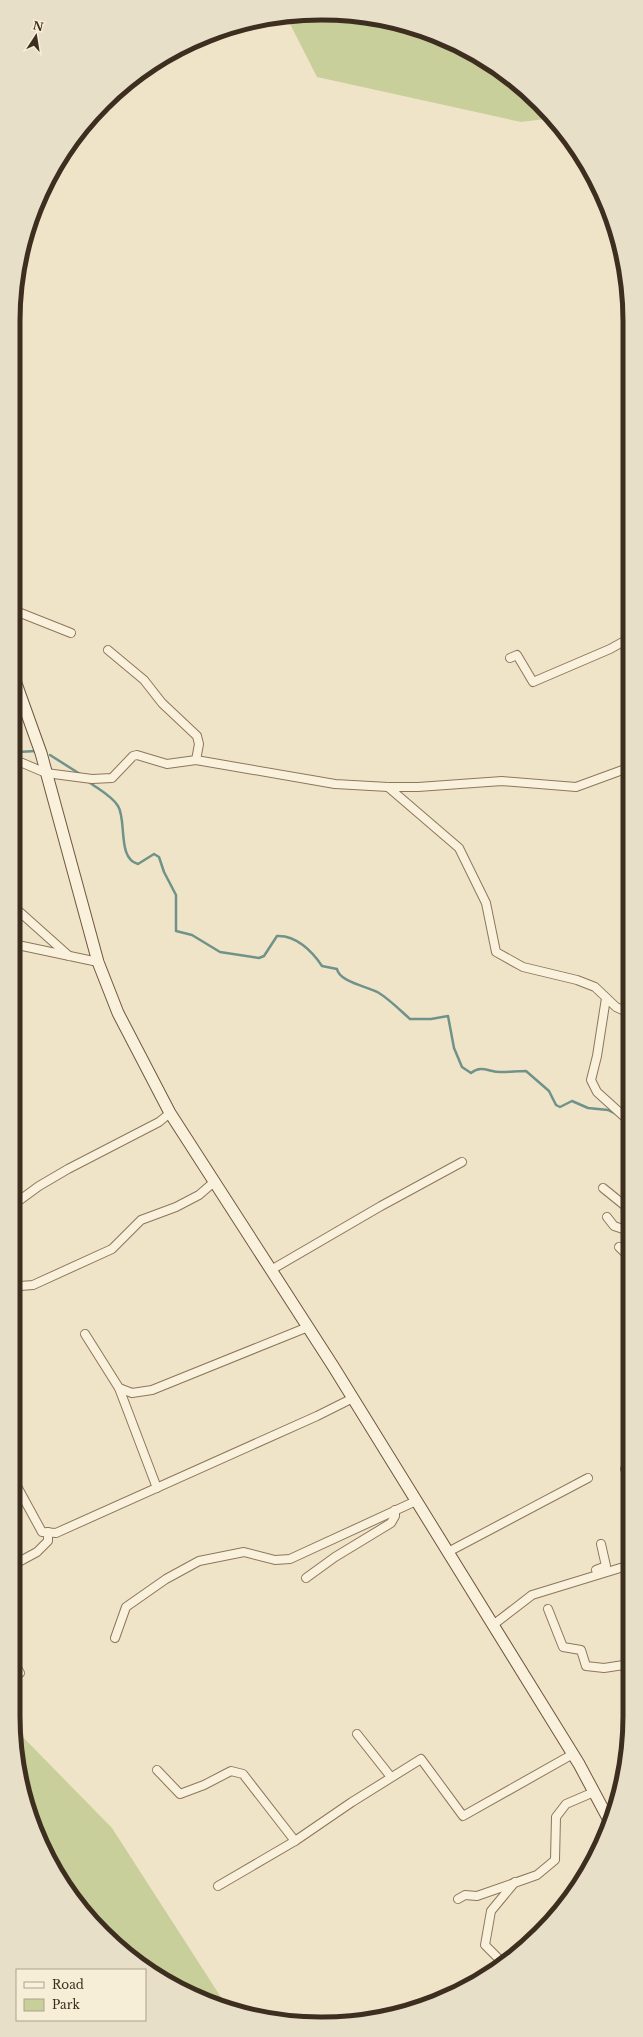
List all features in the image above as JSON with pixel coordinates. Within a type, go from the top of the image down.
[{"type":"main road","points":[[20,696],[46,773],[98,962],[118,1013],[170,1113],[353,1398],[573,1754],[606,1815]]},
{"type":"street","points":[[20,613],[71,633]]},
{"type":"street","points":[[510,658],[517,655],[533,682],[623,642]]},
{"type":"street","points":[[108,650],[144,680],[162,703],[197,736],[199,744],[196,760]]},
{"type":"street","points":[[20,762],[46,773],[92,779],[112,778],[132,756],[137,755],[167,764],[196,760],[335,784],[388,787],[502,781],[576,787],[623,770]]},
{"type":"street","points":[[388,787],[459,848],[486,903],[496,952],[523,967],[577,980],[594,987],[616,1007],[623,1010]]},
{"type":"street","points":[[20,912],[69,956]]},
{"type":"street","points":[[20,946],[98,962]]},
{"type":"street","points":[[606,998],[597,1056],[591,1080],[597,1092],[623,1116]]},
{"type":"street","points":[[20,1200],[39,1186],[159,1122],[170,1113]]},
{"type":"street","points":[[271,1270],[381,1206],[462,1162]]},
{"type":"street","points":[[20,1286],[33,1284],[112,1249],[141,1220],[176,1207],[199,1194],[214,1182]]},
{"type":"street","points":[[603,1188],[623,1204]]},
{"type":"street","points":[[607,1217],[614,1226],[623,1229]]},
{"type":"street","points":[[619,1248],[623,1252]]},
{"type":"street","points":[[119,1388],[132,1392],[152,1390],[308,1327]]},
{"type":"street","points":[[85,1334],[119,1388],[157,1488]]},
{"type":"street","points":[[20,1492],[42,1532],[56,1533],[317,1416],[353,1398]]},
{"type":"street","points":[[448,1552],[588,1478]]},
{"type":"street","points":[[115,1638],[126,1607],[166,1579],[199,1561],[244,1552],[275,1560],[290,1559],[416,1501]]},
{"type":"street","points":[[306,1578],[335,1557],[391,1522],[395,1516],[395,1510]]},
{"type":"street","points":[[20,1561],[37,1552],[48,1541],[48,1532]]},
{"type":"street","points":[[542,1592],[544,1585],[604,1568],[606,1566],[601,1544]]},
{"type":"street","points":[[493,1625],[532,1595],[623,1567]]},
{"type":"street","points":[[548,1609],[564,1647],[581,1650],[586,1666],[604,1668],[623,1665]]},
{"type":"street","points":[[357,1734],[391,1778]]},
{"type":"street","points":[[218,1886],[295,1841],[421,1759],[462,1816],[573,1754]]},
{"type":"street","points":[[157,1770],[180,1794],[204,1785],[231,1771],[243,1774],[295,1841]]},
{"type":"street","points":[[458,1899],[465,1895],[477,1896],[537,1875],[555,1860],[556,1817],[566,1804],[594,1792]]},
{"type":"street","points":[[499,1959],[485,1945],[491,1911],[515,1882]]},
{"type":"green space","points":[[322,20],[380,26],[400,30],[437,43],[472,60],[505,82],[535,108],[545,119],[521,122],[317,77],[289,22]]},
{"type":"green space","points":[[21,1735],[112,1828],[223,2000],[188,1986],[171,1977],[138,1955],[108,1929],[82,1899],[60,1866],[43,1831],[30,1794]]},
{"type":"waterway","points":[[20,752],[36,751]]},
{"type":"waterway","points":[[50,755],[80,774]]},
{"type":"waterway","points":[[89,782],[109,796],[118,806],[121,812],[125,847],[127,855],[131,861],[138,864],[154,854],[159,857],[164,872],[176,895],[176,931],[192,935],[220,952],[259,958],[264,956],[277,936],[291,938],[303,945],[322,966],[337,969],[339,974],[349,981],[379,993],[410,1019],[431,1019],[448,1016],[454,1048],[462,1067],[471,1073],[479,1069],[498,1072],[526,1071],[549,1091],[556,1105],[560,1107],[572,1101],[588,1108],[608,1110],[618,1115]]}]
